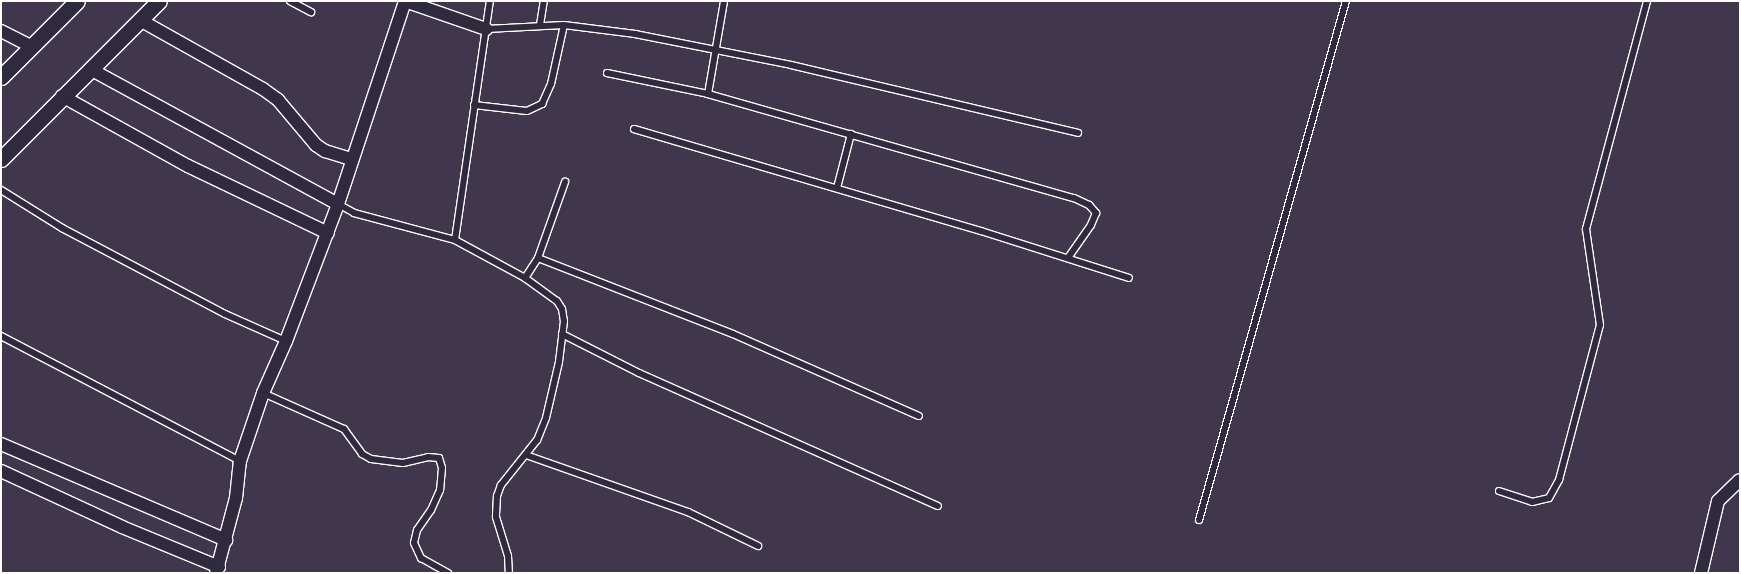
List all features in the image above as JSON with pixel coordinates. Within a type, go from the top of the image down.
[{"type":"street","points":[[1,77],[77,1]]},
{"type":"street","points":[[1,159],[62,96],[92,70],[159,1]]},
{"type":"street","points":[[1,471],[218,570],[236,498],[240,461],[263,393],[286,341],[328,233],[405,1],[486,29]]},
{"type":"street","points":[[140,20],[263,89],[278,100],[316,145],[325,151],[352,159]]},
{"type":"street","points":[[1,31],[31,46]]},
{"type":"street","points":[[92,70],[338,204]]},
{"type":"street","points":[[62,96],[188,166],[328,233]]},
{"type":"street","points":[[1,444],[226,540]]},
{"type":"street","points":[[1701,573],[1718,500],[1740,480]]},
{"type":"lane","points":[[290,1],[311,12]]},
{"type":"lane","points":[[455,240],[490,1]]},
{"type":"lane","points":[[540,25],[544,1]]},
{"type":"lane","points":[[708,94],[724,1]]},
{"type":"lane","points":[[1199,520],[1346,1]]},
{"type":"lane","points":[[1499,491],[1532,502],[1549,498],[1559,480],[1600,325],[1586,229],[1647,1]]},
{"type":"lane","points":[[486,29],[504,30],[540,25],[564,25],[716,49],[1078,133]]},
{"type":"lane","points":[[474,105],[527,111],[542,104],[551,84],[564,25]]},
{"type":"lane","points":[[607,73],[708,94],[851,134],[1089,205],[1096,213],[1068,258]]},
{"type":"lane","points":[[634,129],[837,188],[1129,278]]},
{"type":"lane","points":[[837,188],[851,134]]},
{"type":"lane","points":[[525,278],[538,258],[565,182]]},
{"type":"lane","points":[[1,190],[62,228],[225,314],[286,341]]},
{"type":"lane","points":[[338,204],[362,215],[455,240],[525,278],[557,301],[564,321],[559,362],[546,418],[537,440],[501,485],[495,507],[508,556],[509,573]]},
{"type":"lane","points":[[538,258],[733,334],[919,416]]},
{"type":"lane","points":[[562,334],[639,373],[938,506]]},
{"type":"lane","points":[[1,336],[240,461]]},
{"type":"lane","points":[[263,393],[344,429],[359,451],[371,459],[403,463],[428,457],[439,458],[442,468],[440,490],[431,510],[416,530],[414,543],[421,558],[448,573]]},
{"type":"lane","points":[[526,455],[688,512],[758,546]]}]
